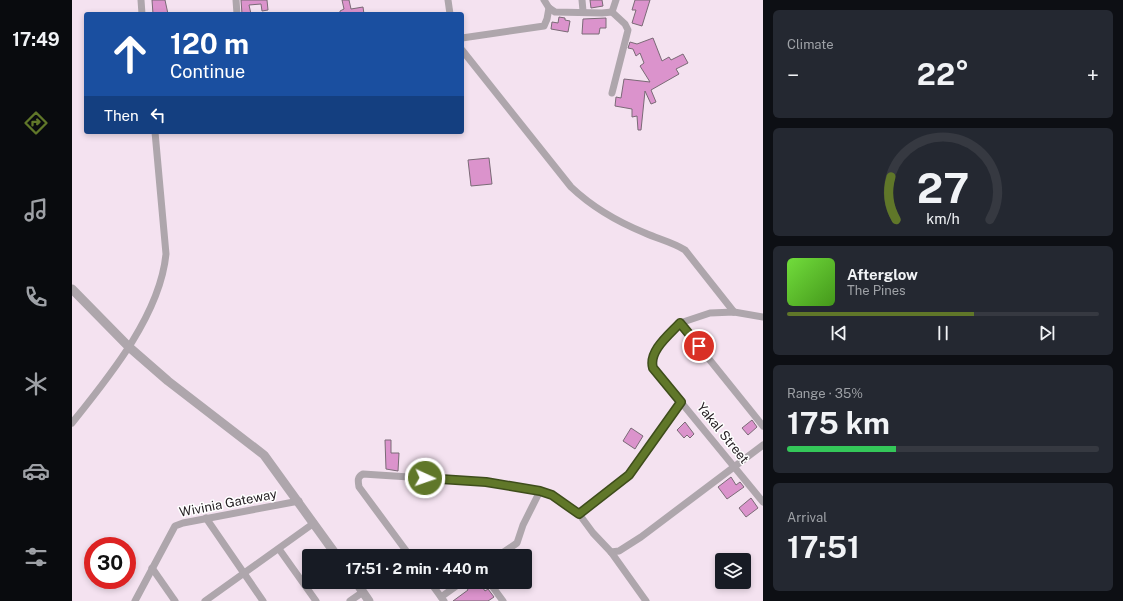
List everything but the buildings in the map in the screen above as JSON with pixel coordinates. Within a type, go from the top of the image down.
[{"type":"street","points":[[141,0],[142,12]]},
{"type":"street","points":[[236,0],[237,12]]},
{"type":"street","points":[[448,0],[450,12]]},
{"type":"street","points":[[544,0],[549,8],[554,12],[612,12],[626,24],[628,30],[612,93]]},
{"type":"street","points":[[582,0],[583,11]]},
{"type":"street","points":[[612,12],[616,0]]},
{"type":"street","points":[[464,38],[544,26],[549,8]]},
{"type":"street","points":[[464,53],[571,187],[582,198],[625,224],[646,234],[674,243],[685,250],[734,312]]},
{"type":"street","points":[[72,423],[119,364],[156,294],[165,265],[166,254],[154,134]]},
{"type":"street","points":[[72,289],[129,346],[168,381],[218,422],[242,436],[264,455],[333,549]]},
{"type":"street","points":[[763,317],[734,312],[710,313],[680,323],[763,426]]},
{"type":"street","name":"Yakal Street","points":[[680,323],[657,349],[651,363],[653,368],[763,502]]},
{"type":"street","points":[[579,514],[629,475],[681,402]]},
{"type":"street","points":[[611,552],[619,551],[641,537],[763,445]]},
{"type":"street","points":[[405,549],[359,487],[358,482],[360,476],[363,474],[486,482],[540,491],[552,495],[579,514],[593,533],[611,552],[646,601]]},
{"type":"street","points":[[508,549],[517,542],[526,519],[540,491]]},
{"type":"street","name":"Wivinia Gateway","points":[[135,601],[175,526],[206,518],[299,501]]},
{"type":"street","points":[[206,518],[263,601]]},
{"type":"street","points":[[205,601],[314,523]]},
{"type":"street","points":[[279,549],[316,601]]},
{"type":"street","points":[[152,568],[175,601]]},
{"type":"street","points":[[361,589],[369,601]]},
{"type":"street","points":[[435,589],[442,599],[454,589]]},
{"type":"street","points":[[494,589],[503,601]]},
{"type":"street","points":[[350,601],[363,592]]},
{"type":"route","points":[[425,478],[486,482],[540,491],[552,495],[579,514],[629,475],[642,459],[681,402],[653,368],[651,363],[657,349],[680,323],[699,346]]}]
